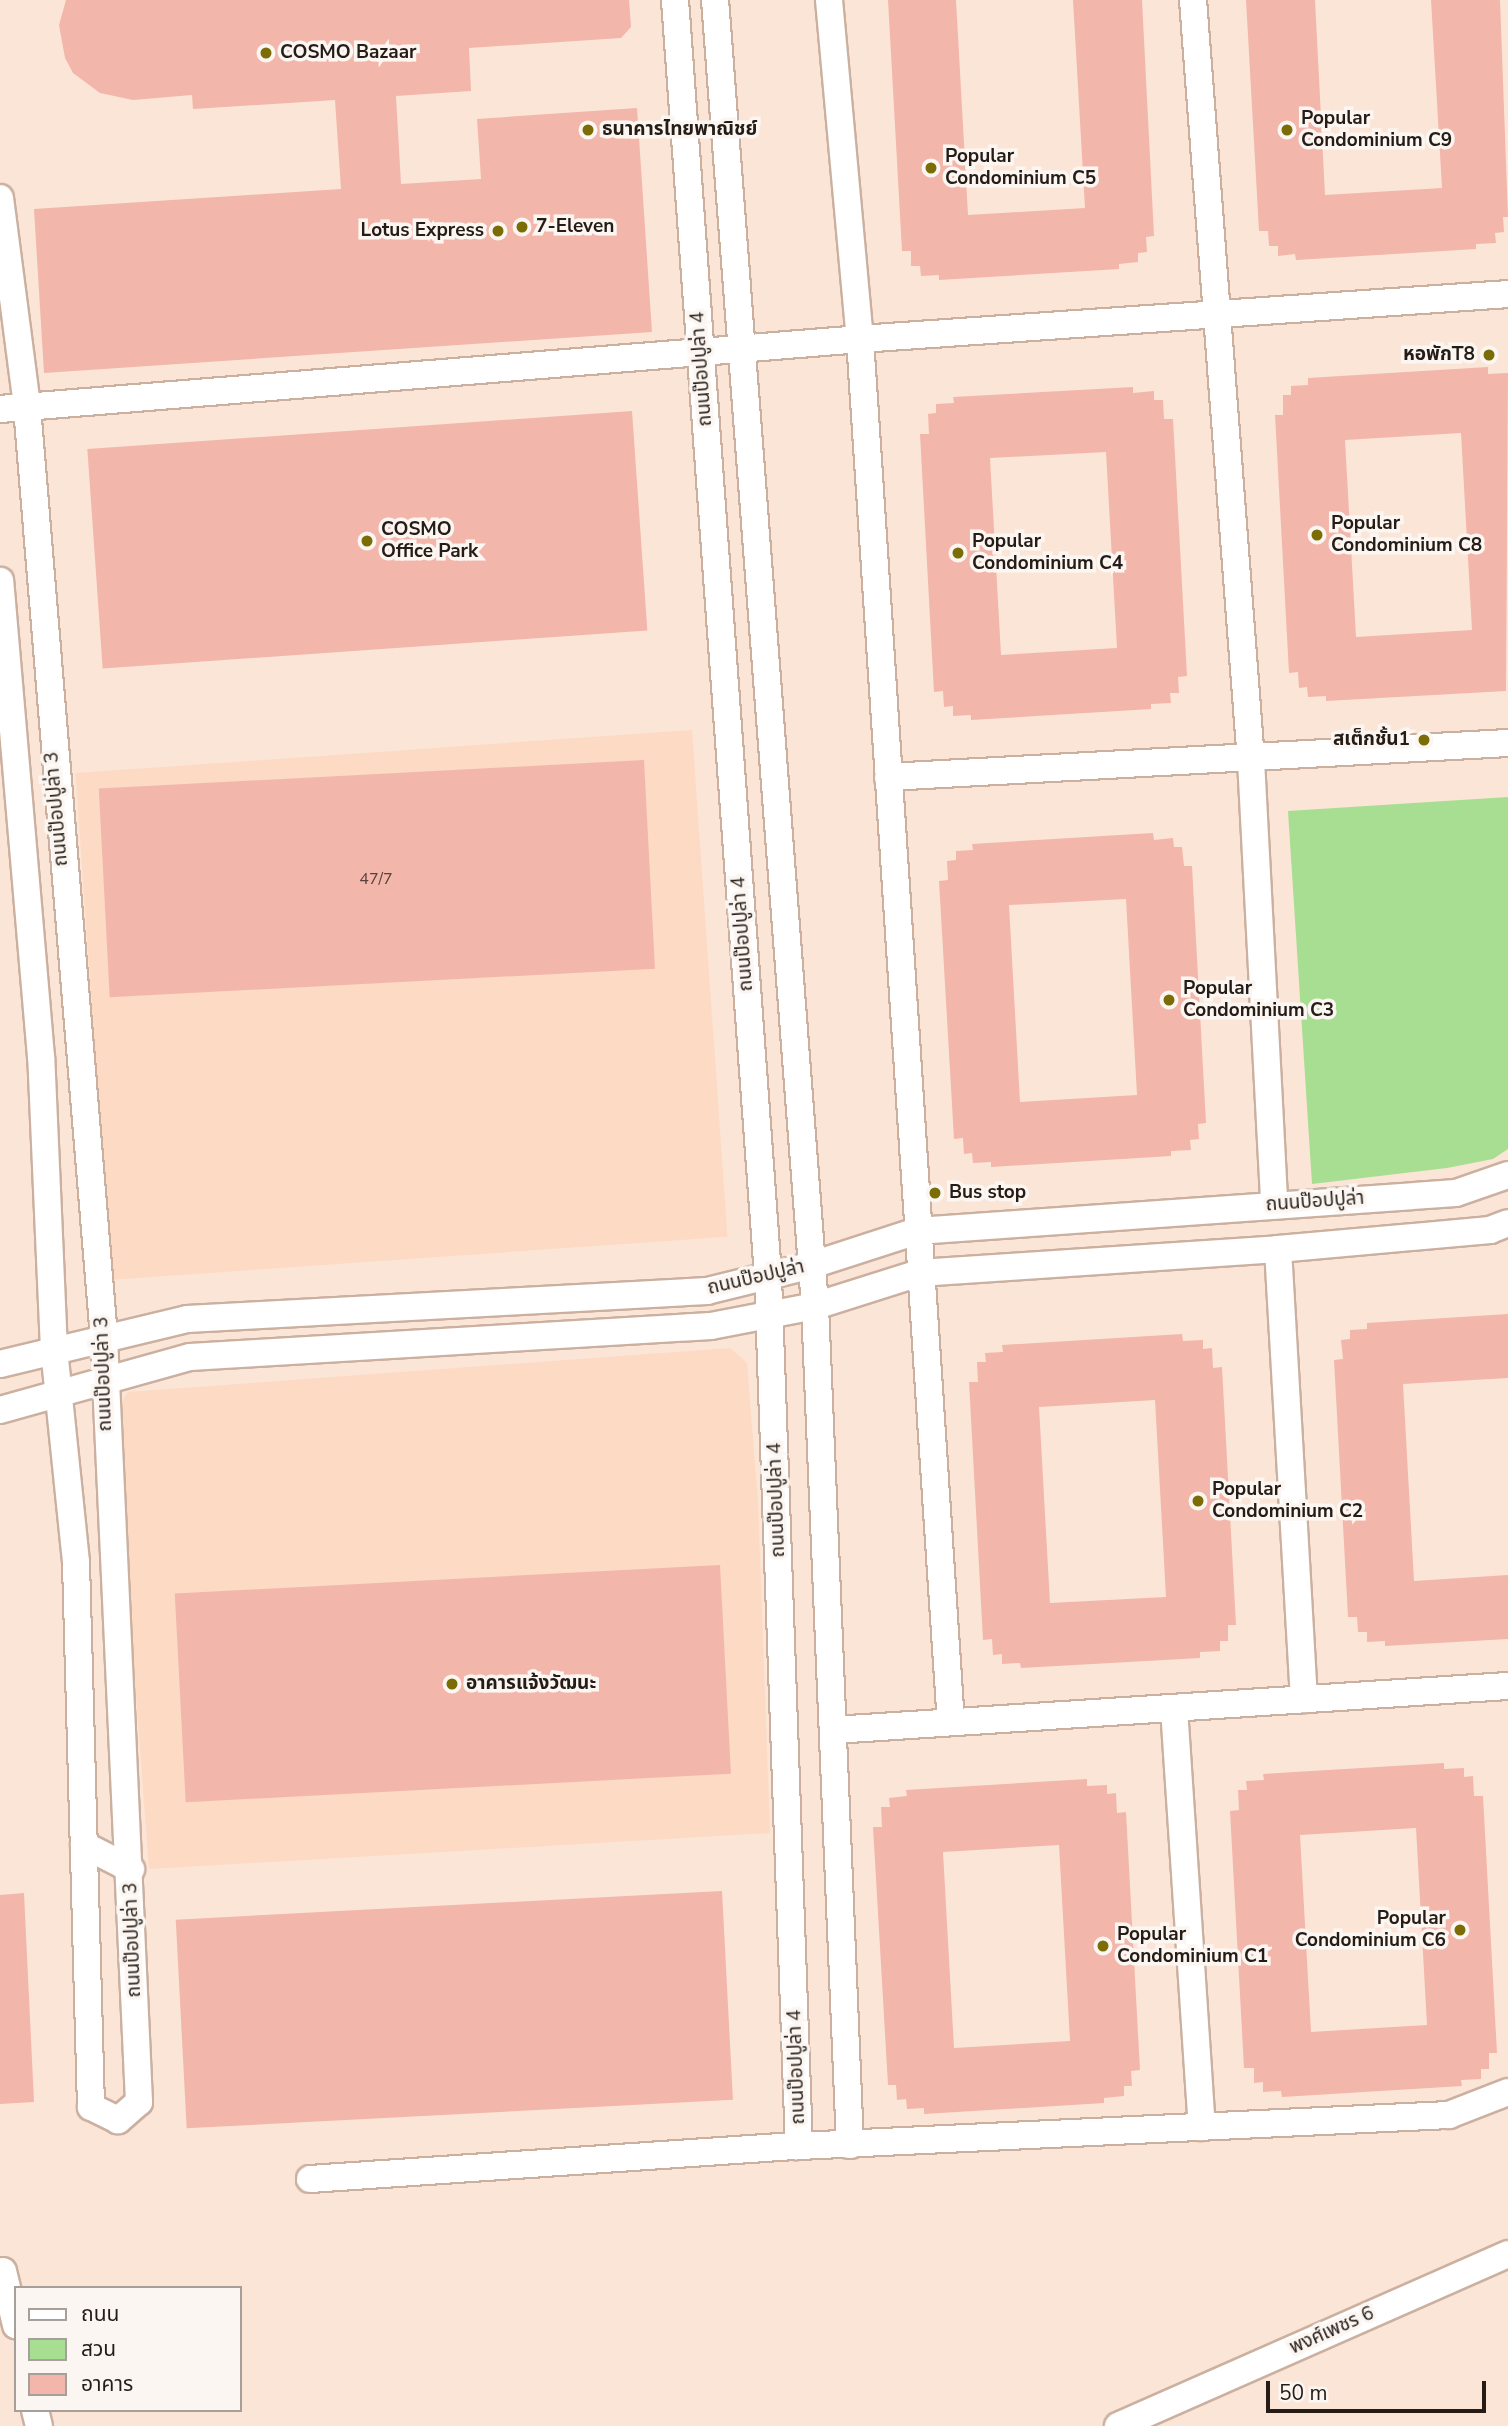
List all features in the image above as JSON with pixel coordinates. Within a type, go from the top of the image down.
[{"type":"street","name":"ถนนป๊อปปูล่า 4","points":[[675,0],[768,1277],[790,1833],[799,2146],[850,2146],[834,1830],[834,1730],[815,1306],[809,1266],[715,0]]},
{"type":"street","points":[[829,0],[860,339],[919,1273],[951,1722]]},
{"type":"street","points":[[1193,0],[1251,760],[1273,1205]]},
{"type":"street","name":"ถนนป๊อปปูล่า 3","points":[[0,198],[27,407],[104,1337],[102,1380],[131,1869],[139,2102],[117,2120],[91,2107],[76,1562],[54,1349],[41,1057],[7,728],[0,581]]},
{"type":"street","points":[[0,409],[860,339],[1218,312],[1508,294]]},
{"type":"street","points":[[725,681],[765,677]]},
{"type":"street","points":[[888,777],[1251,760],[1508,743]]},
{"type":"street","name":"ถนนป๊อปปูล่า","points":[[0,1364],[187,1319],[707,1292],[809,1266],[917,1231],[1456,1193],[1508,1175]]},
{"type":"street","name":"ถนนป๊อปปูล่า","points":[[0,1410],[190,1357],[711,1326],[815,1306],[919,1273],[1278,1249],[1490,1230],[1508,1223]]},
{"type":"street","points":[[1278,1249],[1304,1699]]},
{"type":"street","points":[[76,1562],[114,1558]]},
{"type":"street","points":[[834,1730],[1508,1686]]},
{"type":"street","points":[[1174,1708],[1202,2127]]},
{"type":"street","points":[[790,1833],[834,1830]]},
{"type":"street","points":[[84,1845],[131,1869]]},
{"type":"street","points":[[850,2146],[1449,2115],[1508,2092]]},
{"type":"street","points":[[310,2179],[799,2146]]},
{"type":"street","name":"พงศ์เพชร 6","points":[[1118,2426],[1508,2254]]},
{"type":"street","points":[[3,2271],[14,2317]]},
{"type":"shaded area","points":[[692,730],[727,1237],[111,1280],[76,773]]},
{"type":"shaded area","points":[[730,1348],[747,1363],[758,1503],[770,1833],[149,1869],[115,1411],[128,1392]]},
{"type":"green space","points":[[1508,797],[1508,1149],[1493,1159],[1447,1168],[1312,1184],[1288,811]]},
{"type":"building","points":[[66,0],[629,0],[631,27],[621,38],[469,48],[471,91],[396,96],[401,184],[481,179],[477,119],[637,108],[652,332],[44,373],[34,209],[341,189],[335,100],[193,109],[192,95],[133,100],[100,93],[73,73],[65,58],[59,25]]},
{"type":"building","name":"Popular Condominium C5","points":[[888,0],[956,0],[968,215],[1085,208],[1073,0],[1142,0],[1154,236],[1146,237],[1147,252],[1138,253],[1138,262],[1119,264],[1119,269],[939,280],[939,275],[921,276],[920,266],[911,266],[911,251],[902,251]]},
{"type":"building","name":"Popular Condominium C9","points":[[1246,0],[1315,0],[1325,195],[1442,188],[1431,0],[1500,0],[1508,217],[1503,217],[1504,232],[1495,233],[1496,243],[1476,244],[1476,249],[1296,260],[1295,254],[1278,256],[1278,246],[1269,246],[1268,231],[1259,231]]},
{"type":"building","name":"Popular Condominium C8","points":[[1488,367],[1488,374],[1508,373],[1506,691],[1326,701],[1326,696],[1308,697],[1307,687],[1299,688],[1298,672],[1289,673],[1275,415],[1283,415],[1283,395],[1291,395],[1291,386],[1308,385],[1308,378]],"holes":[[[1461,433],[1472,630],[1356,637],[1345,440]]]},
{"type":"building","name":"Popular Condominium C4","points":[[1133,387],[1133,393],[1154,391],[1154,400],[1163,400],[1164,419],[1173,419],[1187,676],[1178,677],[1179,693],[1170,693],[1171,703],[1151,704],[1151,709],[971,720],[971,715],[953,716],[953,706],[944,707],[943,691],[934,692],[920,434],[929,434],[928,414],[936,413],[936,404],[954,403],[953,397]],"holes":[[[1106,452],[1117,648],[1001,655],[990,458]]]},
{"type":"building","name":"COSMO Office Park","points":[[632,411],[647,630],[103,669],[87,449]]},
{"type":"building","points":[[644,760],[655,969],[110,997],[99,789]]},
{"type":"building","name":"Popular Condominium C3","points":[[1153,833],[1154,840],[1173,838],[1174,847],[1182,847],[1184,866],[1192,866],[1206,1123],[1198,1124],[1199,1139],[1190,1140],[1191,1150],[1171,1151],[1171,1156],[991,1167],[991,1162],[973,1163],[972,1153],[964,1154],[963,1138],[954,1139],[939,881],[948,880],[947,861],[956,860],[956,851],[973,850],[972,844]],"holes":[[[1126,899],[1137,1095],[1020,1102],[1009,905]]]},
{"type":"building","points":[[1508,1314],[1508,1378],[1403,1384],[1414,1581],[1508,1575],[1508,1639],[1385,1646],[1385,1641],[1367,1642],[1367,1632],[1358,1632],[1357,1617],[1348,1617],[1334,1360],[1343,1359],[1341,1340],[1350,1339],[1350,1330],[1367,1329],[1367,1323]]},
{"type":"building","name":"Popular Condominium C2","points":[[1182,1334],[1183,1341],[1203,1340],[1203,1349],[1212,1348],[1213,1368],[1222,1367],[1236,1625],[1228,1625],[1228,1641],[1220,1641],[1220,1651],[1200,1652],[1200,1658],[1021,1668],[1020,1663],[1002,1664],[1002,1654],[993,1655],[992,1639],[983,1640],[969,1382],[978,1382],[977,1362],[986,1362],[985,1353],[1003,1352],[1002,1345]],"holes":[[[1155,1400],[1166,1597],[1050,1603],[1039,1407]]]},
{"type":"building","name":"อาคารแจ้งวัฒนะ","points":[[720,1565],[731,1774],[186,1802],[175,1594]]},
{"type":"building","name":"Popular Condominium C6","points":[[1444,1763],[1444,1769],[1464,1768],[1464,1777],[1473,1776],[1474,1796],[1483,1796],[1497,2053],[1489,2053],[1489,2069],[1481,2069],[1481,2079],[1461,2080],[1462,2086],[1282,2097],[1281,2091],[1263,2092],[1263,2082],[1254,2083],[1254,2068],[1244,2068],[1230,1811],[1239,1810],[1238,1790],[1247,1790],[1246,1781],[1264,1780],[1263,1774]],"holes":[[[1416,1828],[1427,2025],[1311,2032],[1300,1835]]]},
{"type":"building","name":"Popular Condominium C1","points":[[1087,1779],[1087,1786],[1107,1785],[1107,1794],[1116,1793],[1117,1813],[1126,1812],[1140,2070],[1131,2071],[1132,2086],[1124,2086],[1124,2096],[1104,2098],[1104,2103],[924,2114],[924,2108],[907,2109],[906,2099],[897,2100],[896,2085],[888,2085],[873,1827],[882,1827],[881,1807],[890,1807],[889,1798],[907,1796],[906,1790]],"holes":[[[1059,1845],[1070,2041],[954,2048],[943,1852]]]},
{"type":"building","points":[[722,1891],[733,2100],[187,2128],[176,1920]]},
{"type":"building","points":[[24,1893],[34,2102],[0,2104],[0,1895]]},
{"type":"place","name":"COSMO Bazaar","points":[[266,53]]},
{"type":"place","name":"ธนาคารไทยพาณิชย์","points":[[588,130]]},
{"type":"place","name":"Popular Condominium C9","points":[[1287,130]]},
{"type":"place","name":"Popular Condominium C5","points":[[931,168]]},
{"type":"place","name":"7-Eleven","points":[[522,227]]},
{"type":"place","name":"Lotus Express","points":[[498,231]]},
{"type":"place","name":"หอพักT8","points":[[1489,355]]},
{"type":"place","name":"Popular Condominium C8","points":[[1317,535]]},
{"type":"place","name":"COSMO Office Park","points":[[367,541]]},
{"type":"place","name":"Popular Condominium C4","points":[[958,553]]},
{"type":"place","name":"สเต็กชั้น1","points":[[1424,740]]},
{"type":"place","name":"Popular Condominium C3","points":[[1169,1000]]},
{"type":"place","name":"Bus stop","points":[[935,1193]]},
{"type":"place","name":"Popular Condominium C2","points":[[1198,1501]]},
{"type":"place","name":"อาคารแจ้งวัฒนะ","points":[[452,1684]]},
{"type":"place","name":"Popular Condominium C6","points":[[1460,1930]]},
{"type":"place","name":"Popular Condominium C1","points":[[1103,1946]]}]
